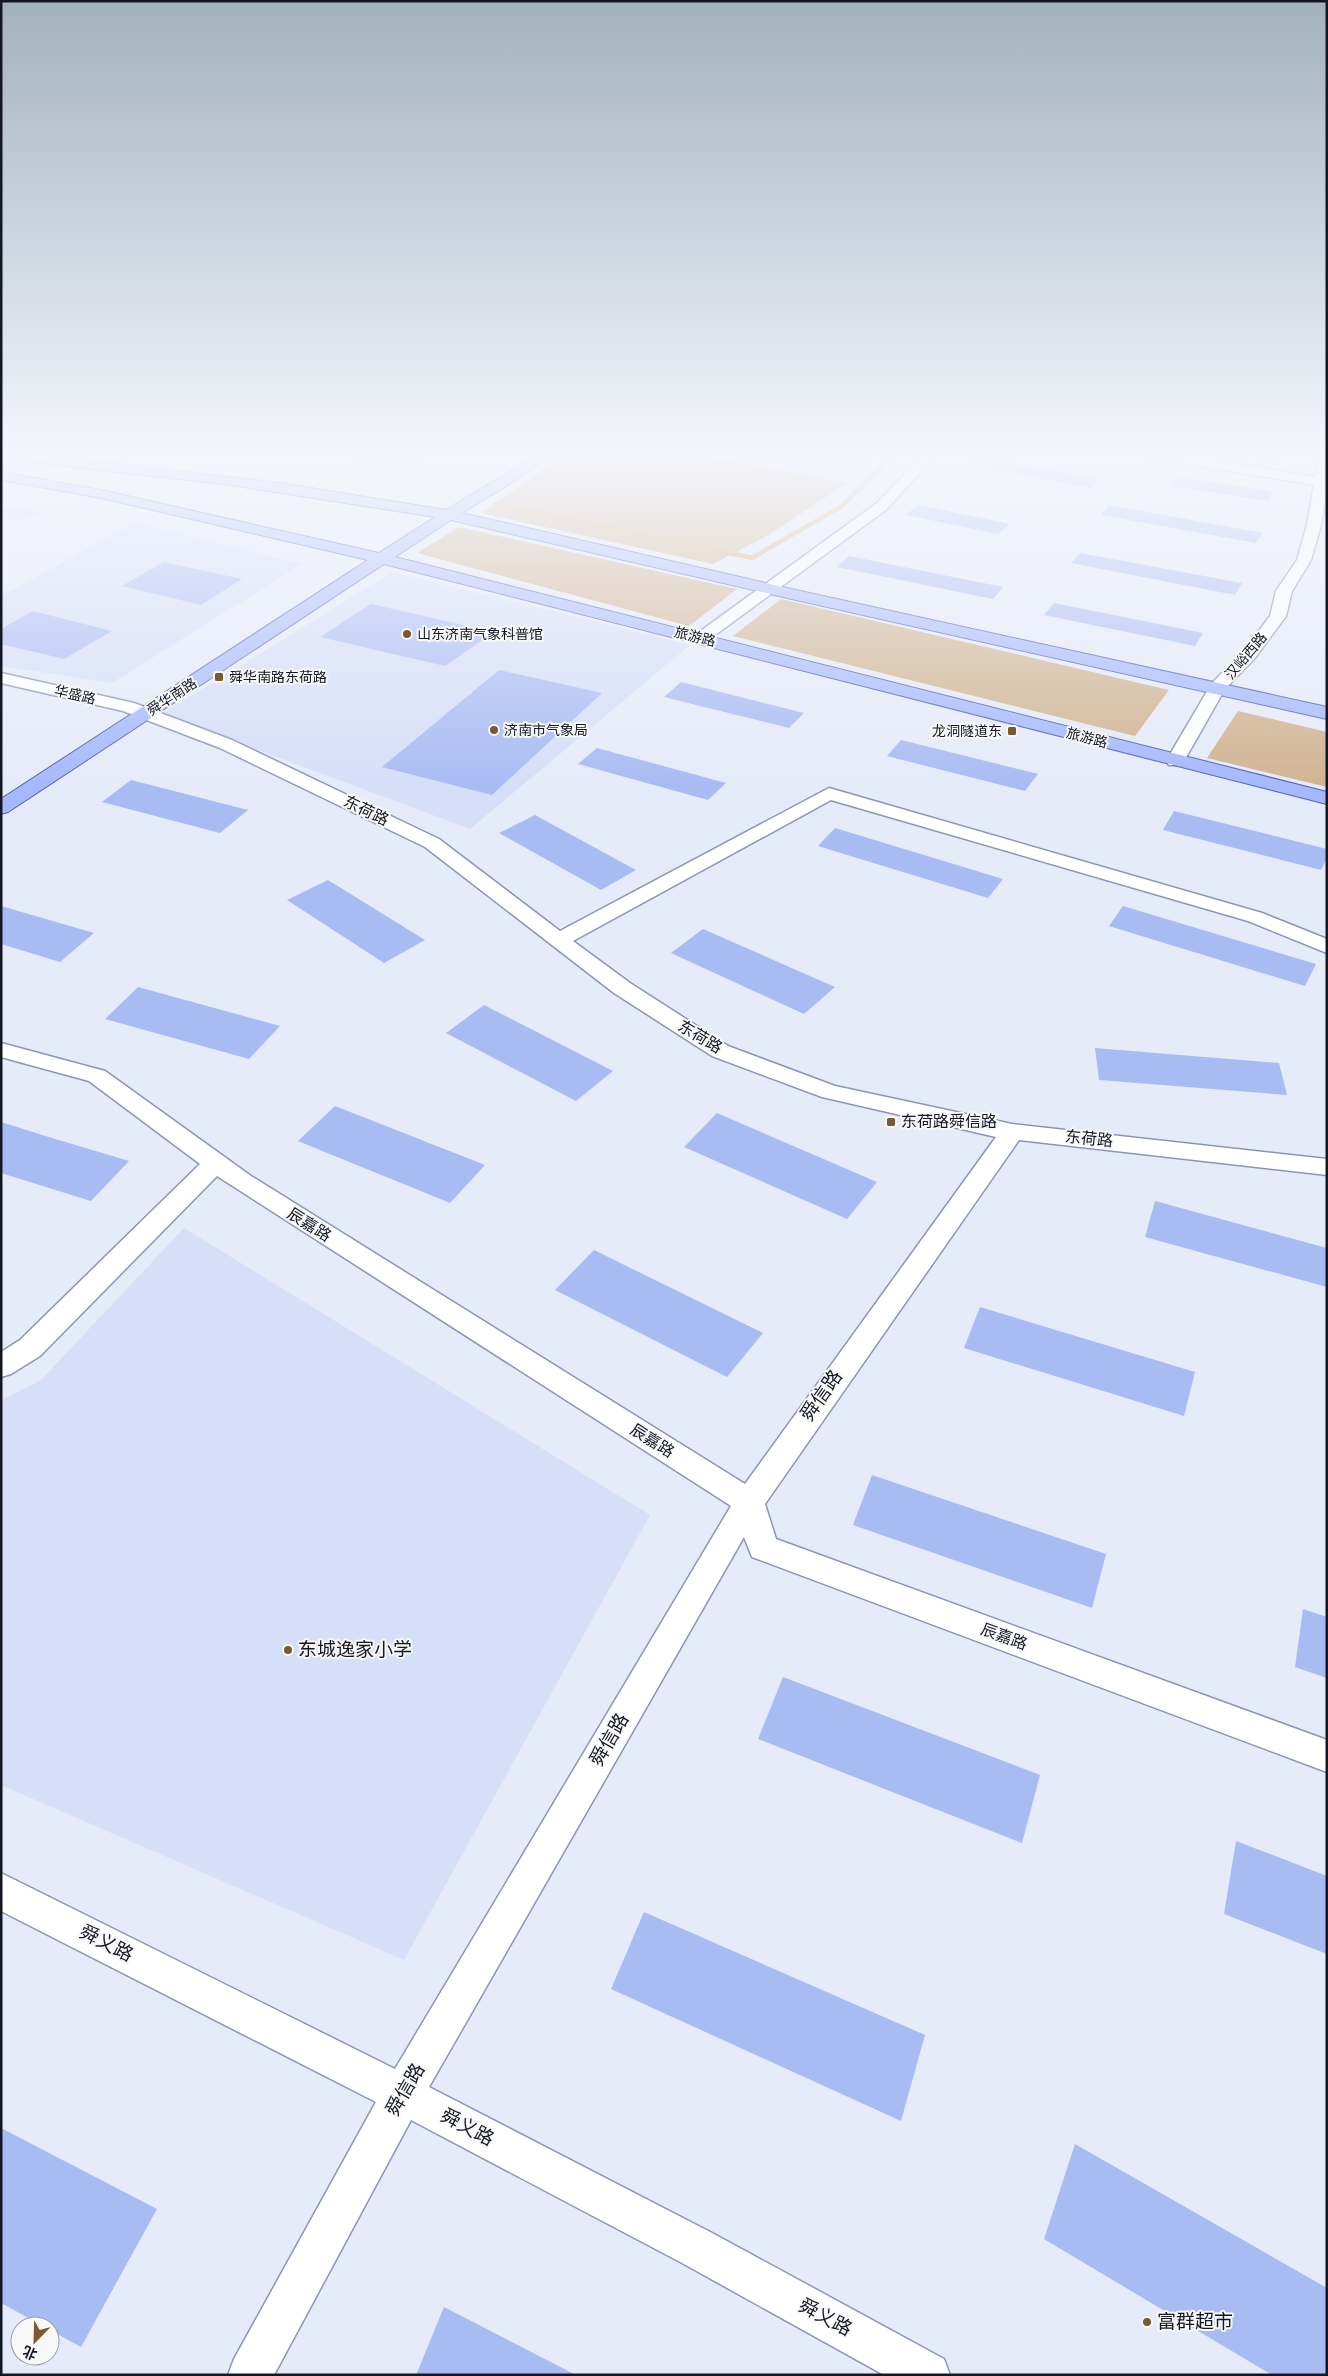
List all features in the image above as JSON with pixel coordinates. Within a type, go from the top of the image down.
[{"type":"main road","name":"舜华南路","points":[[1,808],[138,710],[348,565]]},
{"type":"main road","name":"舜华南路","points":[[1,789],[138,710],[372,565]]},
{"type":"main road","name":"旅游路","points":[[406,565],[701,638],[1176,761],[1327,798]]},
{"type":"main road","points":[[669,565],[1327,713]]},
{"type":"street","points":[[701,638],[803,565]]},
{"type":"street","name":"汉峪西路","points":[[1176,761],[1218,687],[1249,655],[1278,616],[1284,591],[1301,565]]},
{"type":"street","name":"华盛路","points":[[1,678],[138,710]]},
{"type":"street","name":"东荷路","points":[[138,710],[226,744],[432,843],[622,988],[720,1051],[830,1092],[1012,1132],[1327,1167]]},
{"type":"street","points":[[559,940],[829,794],[1255,918],[1327,947]]},
{"type":"street","name":"辰嘉路","points":[[1,1050],[97,1076],[242,1182],[749,1502],[763,1548],[1327,1756]]},
{"type":"street","name":"舜信路","points":[[250,2375],[403,2094],[749,1502],[808,1416],[1012,1132]]},
{"type":"street","points":[[1,1366],[30,1348],[216,1163]]},
{"type":"street","name":"舜义路","points":[[1,1891],[403,2094],[834,2322],[928,2375]]},
{"type":"shaded area","points":[[58,565],[301,565],[112,683],[1,666],[1,596]]},
{"type":"shaded area","points":[[461,565],[629,565],[737,589],[689,626]]},
{"type":"shaded area","points":[[392,572],[690,645],[470,829],[162,714]]},
{"type":"shaded area","points":[[781,599],[1169,690],[1135,736],[733,636]]},
{"type":"shaded area","points":[[1238,711],[1327,732],[1327,787],[1207,758]]},
{"type":"shaded area","name":"东城逸家小学","points":[[184,1228],[650,1515],[404,1960],[1,1785],[1,1400],[41,1380]]},
{"type":"building","points":[[159,565],[177,565],[242,579],[201,605],[122,586]]},
{"type":"building","points":[[839,565],[893,565],[1003,587],[993,599],[837,567]]},
{"type":"building","points":[[1081,565],[1144,565],[1242,583],[1235,595]]},
{"type":"building","points":[[1054,603],[1203,633],[1195,646],[1044,615]]},
{"type":"building","name":"山东济南气象科普馆","points":[[371,604],[494,632],[445,666],[320,637]]},
{"type":"building","points":[[33,611],[112,631],[64,659],[1,644],[1,629]]},
{"type":"building","name":"济南市气象局","points":[[499,670],[602,693],[492,795],[382,767]]},
{"type":"building","points":[[681,682],[804,713],[789,728],[664,697]]},
{"type":"building","points":[[901,740],[1038,774],[1025,791],[887,756]]},
{"type":"building","points":[[597,748],[726,783],[708,800],[578,764]]},
{"type":"building","points":[[131,780],[248,810],[220,833],[102,802]]},
{"type":"building","points":[[1174,811],[1327,849],[1327,858],[1321,870],[1163,830]]},
{"type":"building","points":[[535,815],[636,870],[601,890],[499,833]]},
{"type":"building","points":[[835,828],[1003,879],[988,898],[818,846]]},
{"type":"building","points":[[328,880],[425,940],[384,963],[287,900]]},
{"type":"building","points":[[1,906],[94,933],[60,962],[1,944]]},
{"type":"building","points":[[1123,906],[1316,964],[1305,986],[1109,926]]},
{"type":"building","points":[[703,929],[835,987],[804,1014],[671,953]]},
{"type":"building","points":[[138,987],[280,1026],[249,1059],[105,1019]]},
{"type":"building","points":[[484,1005],[613,1071],[576,1101],[446,1033]]},
{"type":"building","points":[[1095,1048],[1279,1063],[1287,1095],[1099,1080]]},
{"type":"building","points":[[335,1106],[485,1165],[450,1203],[298,1141]]},
{"type":"building","points":[[717,1113],[877,1182],[847,1219],[684,1147]]},
{"type":"building","points":[[1,1122],[129,1161],[91,1201],[1,1173]]},
{"type":"building","points":[[1155,1201],[1327,1248],[1327,1287],[1145,1237]]},
{"type":"building","points":[[594,1250],[763,1333],[727,1377],[555,1290]]},
{"type":"building","points":[[980,1307],[1195,1372],[1184,1416],[964,1348]]},
{"type":"building","points":[[872,1475],[1106,1554],[1092,1608],[853,1525]]},
{"type":"building","points":[[1303,1609],[1327,1617],[1327,1678],[1295,1667]]},
{"type":"building","points":[[783,1677],[1040,1775],[1022,1843],[758,1739]]},
{"type":"building","points":[[1236,1841],[1327,1876],[1327,1954],[1224,1914]]},
{"type":"building","points":[[644,1912],[925,2035],[901,2121],[611,1989]]},
{"type":"building","points":[[1,2128],[157,2209],[81,2347],[60,2335],[60,2316],[25,2316],[1,2303]]},
{"type":"building","points":[[1075,2144],[1327,2288],[1327,2375],[1272,2375],[1044,2239]]},
{"type":"building","points":[[444,2307],[576,2375],[416,2375]]},
{"type":"place","name":"山东济南气象科普馆","points":[[407,634]]},
{"type":"place","name":"舜华南路东荷路","points":[[219,677]]},
{"type":"place","name":"济南市气象局","points":[[494,730]]},
{"type":"place","name":"龙洞隧道东","points":[[1012,731]]},
{"type":"place","name":"东荷路舜信路","points":[[891,1122]]},
{"type":"place","name":"东城逸家小学","points":[[288,1650]]},
{"type":"place","name":"富群超市","points":[[1147,2322]]}]
